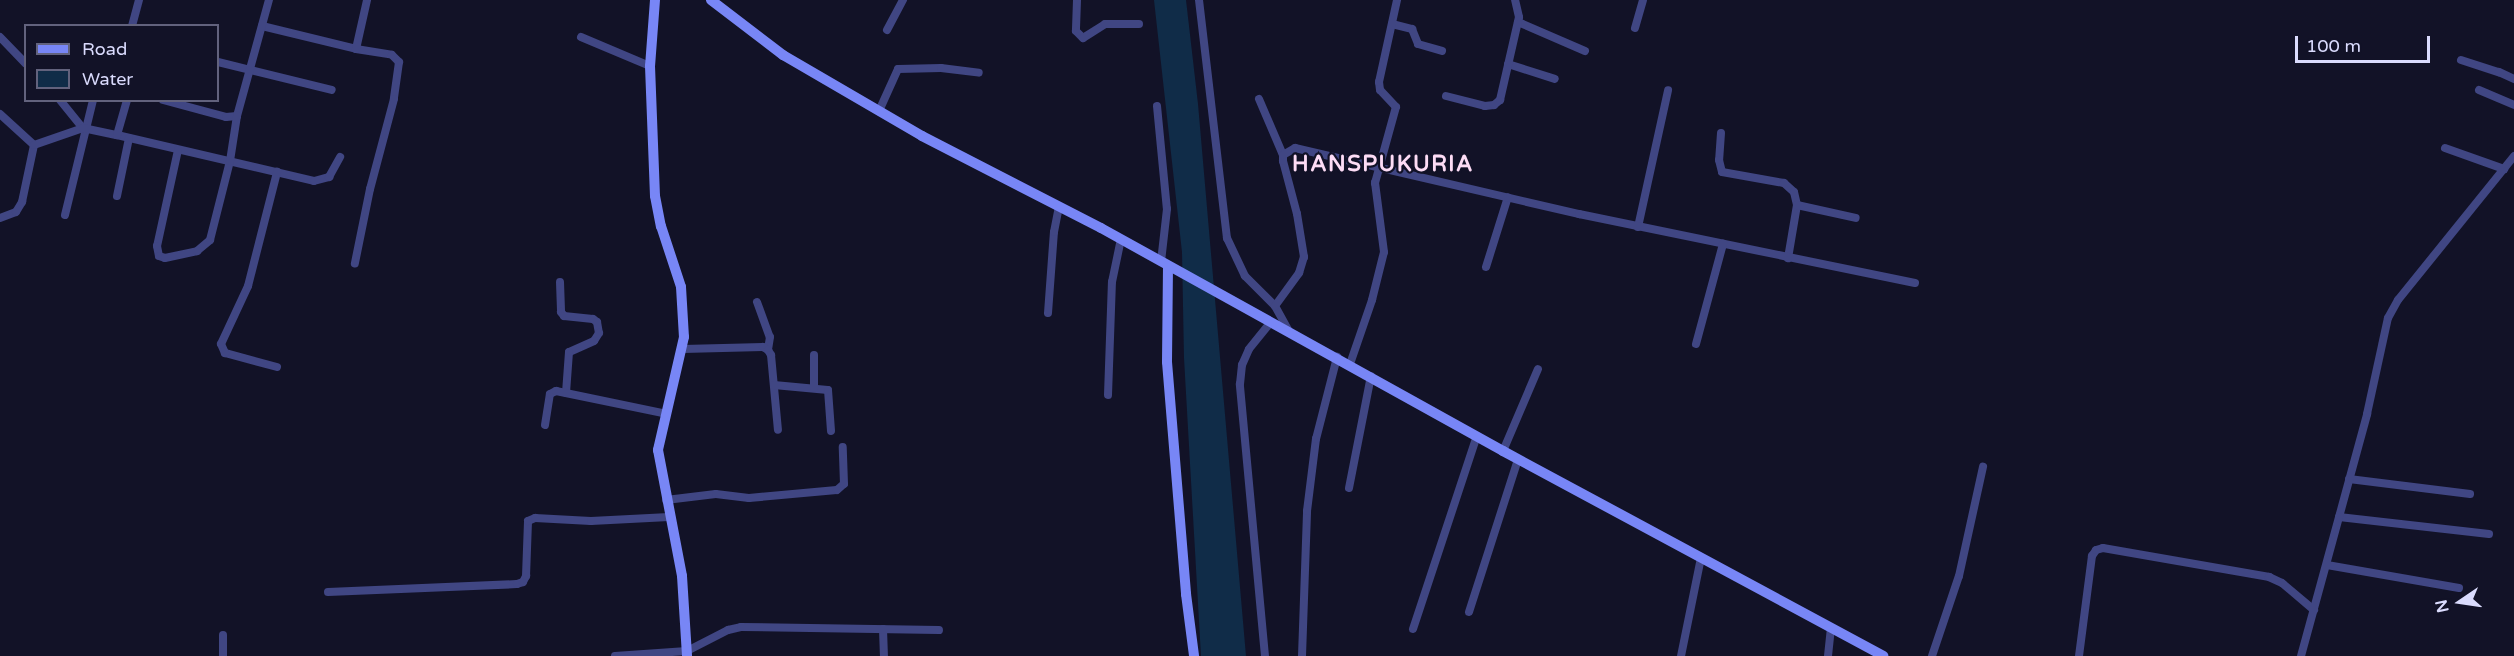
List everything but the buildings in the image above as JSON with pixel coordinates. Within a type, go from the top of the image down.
[{"type":"main road","points":[[655,0],[650,66],[656,205],[681,287],[683,349],[658,450],[682,576],[687,654]]},
{"type":"main road","points":[[714,1],[783,55],[879,111],[1120,239],[1270,323],[1350,364],[1503,451],[1883,656]]},
{"type":"main road","points":[[1168,266],[1167,362],[1186,594],[1194,656]]},
{"type":"street","points":[[133,24],[139,0]]},
{"type":"street","points":[[178,150],[157,246],[159,256],[165,258],[197,251],[210,240],[230,161],[237,116],[269,0]]},
{"type":"street","points":[[356,49],[367,0]]},
{"type":"street","points":[[887,30],[903,0]]},
{"type":"street","points":[[1077,0],[1076,32],[1083,38],[1105,24],[1139,24]]},
{"type":"street","points":[[1199,0],[1227,238],[1231,253],[1245,276],[1275,306],[1291,333]]},
{"type":"street","points":[[1350,364],[1372,300],[1384,252],[1383,234],[1375,195],[1378,167],[1390,135],[1396,107],[1380,90],[1379,82],[1397,0]]},
{"type":"street","points":[[1446,96],[1482,105],[1494,105],[1502,96],[1518,22],[1515,0]]},
{"type":"street","points":[[1635,28],[1643,0]]},
{"type":"street","points":[[1518,22],[1585,51]]},
{"type":"street","points":[[1392,24],[1415,31],[1418,44],[1442,51]]},
{"type":"street","points":[[262,26],[356,49],[392,55],[399,62],[394,99],[370,189],[355,264]]},
{"type":"street","points":[[0,37],[24,62]]},
{"type":"street","points":[[581,37],[650,66]]},
{"type":"street","points":[[2461,60],[2514,79]]},
{"type":"street","points":[[219,62],[332,90]]},
{"type":"street","points":[[1508,64],[1555,79]]},
{"type":"street","points":[[879,111],[898,69],[941,68],[979,73]]},
{"type":"street","points":[[1638,226],[1668,90]]},
{"type":"street","points":[[2479,90],[2514,105]]},
{"type":"street","points":[[1259,99],[1283,155],[1304,256],[1299,273],[1275,306]]},
{"type":"street","points":[[62,102],[86,129]]},
{"type":"street","points":[[66,214],[93,102]]},
{"type":"street","points":[[117,135],[127,102]]},
{"type":"street","points":[[170,102],[226,117],[237,116]]},
{"type":"street","points":[[1157,106],[1167,209],[1168,266]]},
{"type":"street","points":[[0,114],[34,145]]},
{"type":"street","points":[[34,145],[86,129],[319,181],[328,177],[340,157]]},
{"type":"street","points":[[1721,133],[1719,160],[1722,172],[1790,186],[1797,206],[1788,258]]},
{"type":"street","points":[[117,196],[129,138]]},
{"type":"street","points":[[0,218],[19,208],[30,171],[34,145]]},
{"type":"street","points":[[2445,148],[2504,169]]},
{"type":"street","points":[[1283,155],[1288,150],[1303,149],[1638,226],[1915,283]]},
{"type":"street","points":[[2301,656],[2327,565],[2392,308],[2513,157]]},
{"type":"street","points":[[277,172],[248,286],[221,344],[225,353],[277,367]]},
{"type":"street","points":[[1486,267],[1508,197]]},
{"type":"street","points":[[1048,313],[1054,232],[1059,206]]},
{"type":"street","points":[[1797,206],[1856,218]]},
{"type":"street","points":[[1108,395],[1112,282],[1120,239]]},
{"type":"street","points":[[1696,344],[1723,244]]},
{"type":"street","points":[[560,282],[561,312],[564,316],[593,319],[597,322],[599,333],[594,341],[569,352],[566,393]]},
{"type":"street","points":[[757,302],[770,337],[768,350],[778,430]]},
{"type":"street","points":[[1265,656],[1260,632],[1240,384],[1242,365],[1249,349],[1270,323]]},
{"type":"street","points":[[683,349],[763,347],[768,350]]},
{"type":"street","points":[[814,355],[814,387]]},
{"type":"street","points":[[1302,656],[1307,511],[1316,439],[1337,357]]},
{"type":"street","points":[[1503,451],[1538,369]]},
{"type":"street","points":[[1349,488],[1371,376]]},
{"type":"street","points":[[774,385],[825,388],[830,395],[831,431]]},
{"type":"street","points":[[545,425],[550,394],[556,391],[667,414]]},
{"type":"street","points":[[1413,629],[1477,436]]},
{"type":"street","points":[[666,500],[716,494],[749,498],[837,490],[844,484],[843,447]]},
{"type":"street","points":[[1469,612],[1518,459]]},
{"type":"street","points":[[1932,656],[1961,568],[1983,466]]},
{"type":"street","points":[[2349,479],[2469,494]]},
{"type":"street","points":[[328,592],[517,584],[523,582],[526,576],[528,521],[535,518],[591,521],[669,517]]},
{"type":"street","points":[[2339,517],[2489,534]]},
{"type":"street","points":[[2079,656],[2092,556],[2096,550],[2103,548],[2269,577],[2282,583],[2314,610]]},
{"type":"street","points":[[1681,656],[1701,558]]},
{"type":"street","points":[[2327,565],[2459,588]]},
{"type":"street","points":[[615,656],[687,654],[734,628],[939,630]]},
{"type":"street","points":[[1828,656],[1832,628]]},
{"type":"street","points":[[883,629],[884,656]]},
{"type":"street","points":[[223,635],[223,656]]},
{"type":"water","points":[[1154,0],[1186,0],[1198,104],[1246,656],[1201,656],[1184,358],[1182,252]]},
{"type":"district","name":"HANSPUKURIA","points":[[1383,165]]}]
